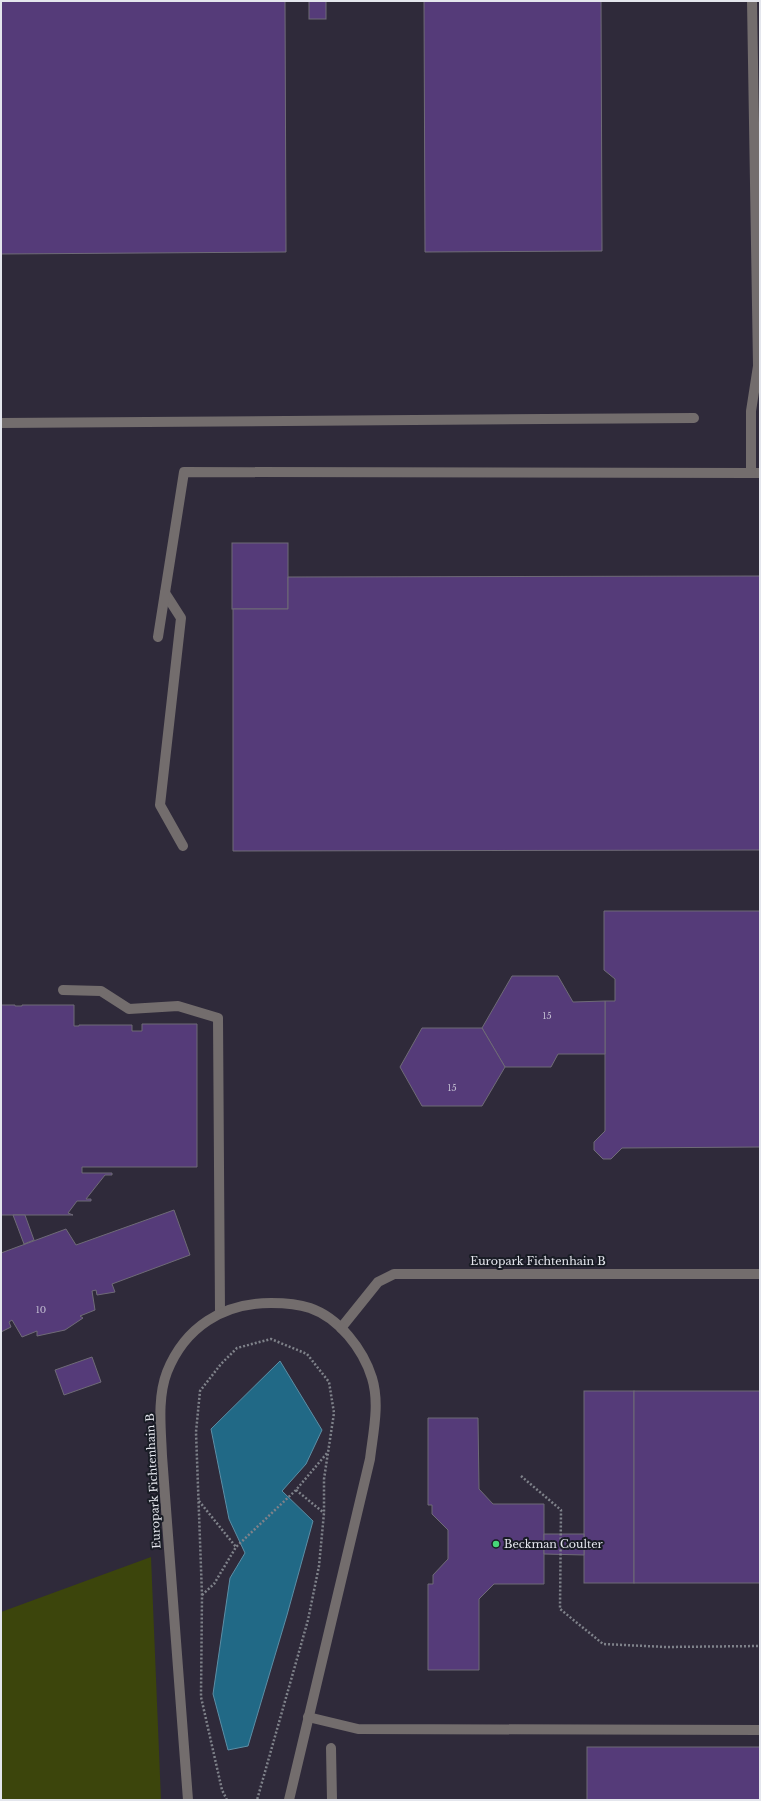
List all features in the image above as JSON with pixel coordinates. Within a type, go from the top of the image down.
[{"type":"street","points":[[158,637],[184,472],[756,473],[751,412],[759,366],[752,1]]},
{"type":"street","points":[[1,423],[694,418]]},
{"type":"street","points":[[165,594],[181,618],[160,805],[183,846]]},
{"type":"street","points":[[63,990],[102,991],[129,1009],[178,1006],[218,1018],[220,1312]]},
{"type":"street","name":"Europark Fichtenhain B","points":[[341,1328],[378,1282],[394,1274],[760,1274]]},
{"type":"street","name":"Europark Fichtenhain B","points":[[188,1800],[162,1456],[161,1404],[167,1373],[181,1345],[203,1323],[220,1312],[253,1303],[284,1303],[310,1308],[341,1328],[359,1350],[372,1378],[376,1409],[370,1459],[289,1800]]},
{"type":"street","points":[[308,1717],[358,1729],[760,1730]]},
{"type":"street","points":[[331,1748],[332,1800]]},
{"type":"path","points":[[227,1800],[222,1790],[201,1697],[202,1595],[196,1432],[200,1391],[221,1364],[237,1348],[271,1339],[307,1354],[329,1382],[334,1413],[324,1479],[324,1513],[318,1566],[308,1620],[257,1800]]},
{"type":"path","points":[[202,1595],[214,1584],[236,1548],[296,1490],[329,1452]]},
{"type":"path","points":[[521,1476],[561,1510],[560,1609],[603,1644],[666,1647],[760,1646]]},
{"type":"path","points":[[296,1490],[324,1513]]},
{"type":"path","points":[[199,1500],[236,1548]]},
{"type":"shaded area","points":[[1,1],[760,1],[760,1800],[1,1800]]},
{"type":"green space","points":[[151,1557],[161,1800],[1,1800],[1,1612]]},
{"type":"water","points":[[280,1361],[322,1430],[306,1464],[282,1491],[313,1521],[248,1746],[228,1750],[213,1694],[230,1578],[245,1553],[229,1519],[211,1429]]},
{"type":"building","points":[[1,1],[285,1],[286,252],[1,254]]},
{"type":"building","points":[[309,1],[326,1],[326,19],[309,19]]},
{"type":"building","points":[[424,1],[601,1],[602,251],[425,252]]},
{"type":"building","points":[[232,543],[288,543],[288,609],[232,609]]},
{"type":"building","points":[[760,576],[760,850],[233,851],[233,609],[288,609],[288,577]]},
{"type":"building","points":[[604,911],[760,911],[760,1147],[622,1148],[611,1159],[603,1159],[594,1150],[594,1142],[605,1131],[605,1001],[615,1001],[615,979],[604,970]]},
{"type":"building","points":[[512,976],[558,976],[573,1002],[605,1001],[605,1054],[558,1054],[551,1067],[505,1067],[482,1028]]},
{"type":"building","points":[[1,1005],[74,1005],[74,1026],[132,1025],[132,1031],[142,1031],[142,1024],[197,1024],[197,1167],[82,1167],[82,1173],[112,1173],[112,1175],[105,1175],[86,1199],[91,1199],[91,1201],[77,1201],[68,1213],[73,1215],[1,1215]]},
{"type":"building","points":[[422,1028],[482,1028],[505,1067],[482,1106],[422,1106],[400,1067]]},
{"type":"building","points":[[174,1210],[190,1255],[112,1284],[115,1292],[97,1295],[96,1290],[92,1291],[95,1310],[80,1316],[83,1318],[65,1330],[37,1336],[37,1331],[22,1337],[12,1320],[9,1322],[11,1327],[1,1332],[1,1253],[66,1229],[76,1245]]},
{"type":"building","points":[[13,1215],[25,1215],[34,1240],[24,1244]]},
{"type":"building","points":[[92,1357],[101,1382],[64,1395],[55,1370]]},
{"type":"building","points":[[584,1391],[634,1391],[634,1583],[584,1583]]},
{"type":"building","points":[[634,1391],[760,1391],[760,1583],[634,1583]]},
{"type":"building","name":"Beckman Coulter","points":[[428,1418],[478,1418],[479,1489],[493,1504],[544,1504],[544,1584],[494,1584],[479,1599],[479,1670],[428,1670],[428,1584],[433,1584],[433,1575],[448,1559],[448,1530],[432,1514],[432,1505],[428,1505]]},
{"type":"building","points":[[544,1534],[584,1534],[584,1555],[544,1554]]},
{"type":"building","points":[[587,1747],[760,1747],[760,1800],[587,1800]]},
{"type":"place","name":"Beckman Coulter","points":[[496,1544]]}]
